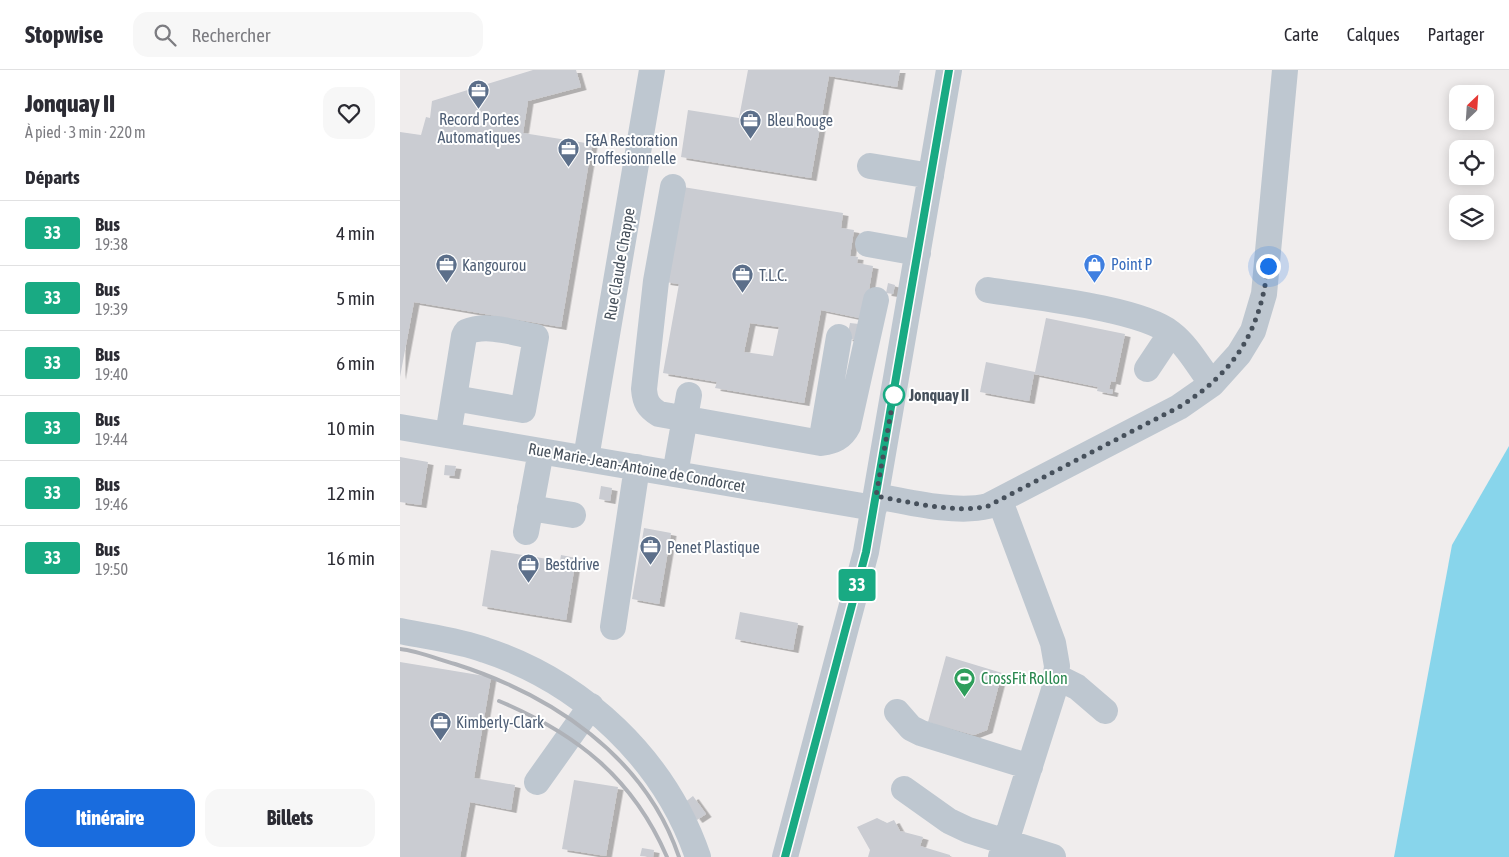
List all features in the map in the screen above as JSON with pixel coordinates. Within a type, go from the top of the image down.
[{"type":"street","name":"Rue Claude Chappe","points":[[586,458],[652,70]]},
{"type":"street","points":[[785,857],[863,561],[875,502],[949,70]]},
{"type":"street","name":"Rue Marie-Jean-Antoine de Condorcet","points":[[400,427],[675,474],[875,502],[977,509],[1000,501],[1179,407],[1212,384],[1233,362],[1248,338],[1260,311],[1264,294],[1286,70]]},
{"type":"street","points":[[870,166],[931,176]]},
{"type":"street","points":[[672,187],[656,281],[644,389],[645,401],[650,408],[659,414],[687,407],[821,443],[834,441],[844,434],[848,426],[876,300]]},
{"type":"street","points":[[868,244],[918,253]]},
{"type":"street","points":[[988,290],[1143,319],[1171,333],[1212,384]]},
{"type":"street","points":[[1147,369],[1171,333]]},
{"type":"street","points":[[821,443],[839,337]]},
{"type":"street","points":[[448,435],[454,398]]},
{"type":"street","points":[[675,474],[687,407]]},
{"type":"street","points":[[541,451],[528,520],[573,515]]},
{"type":"street","points":[[613,627],[637,467]]},
{"type":"street","points":[[1000,501],[1053,644],[1057,666],[1057,676],[1003,849]]},
{"type":"street","points":[[400,631],[460,642],[520,663],[556,681],[590,706],[613,726],[649,765],[691,834],[698,857]]},
{"type":"street","points":[[1057,676],[1077,687],[1105,711]]},
{"type":"street","points":[[537,782],[590,706]]},
{"type":"street","points":[[897,712],[911,728],[921,733],[1030,766]]},
{"type":"street","points":[[904,788],[949,821],[1003,849],[1053,856]]},
{"type":"water","points":[[1509,446],[1509,857],[1394,857],[1452,545]]},
{"type":"building","points":[[533,70],[576,70],[581,87],[528,101],[523,133],[592,144],[561,327],[414,302],[400,377],[400,132],[421,135],[426,117],[430,118],[432,101]]},
{"type":"building","name":"Bleu Rouge","points":[[748,70],[900,70],[897,87],[829,76],[811,178],[681,157],[688,110],[739,118]]},
{"type":"building","points":[[683,187],[843,213],[841,228],[854,230],[850,256],[858,257],[857,263],[873,266],[864,319],[821,310],[804,403],[715,388],[717,382],[663,373],[679,284],[665,282]],"holes":[[[750,323],[779,327],[773,356],[744,352]]]},
{"type":"building","points":[[888,283],[895,285],[893,294],[886,293]]},
{"type":"building","points":[[1046,318],[1125,334],[1115,382],[1111,381],[1109,389],[1113,390],[1112,394],[1097,391],[1098,387],[1034,374],[1029,401],[980,392],[986,362],[1035,372]]},
{"type":"building","points":[[850,323],[859,324],[856,340],[847,338]]},
{"type":"building","points":[[400,457],[428,462],[421,505],[400,502]]},
{"type":"building","points":[[445,465],[456,466],[454,476],[444,475]]},
{"type":"building","points":[[601,486],[612,488],[610,501],[599,499]]},
{"type":"building","name":"Penet Plastique","points":[[644,528],[671,533],[659,604],[632,599]]},
{"type":"building","name":"Bestdrive","points":[[491,550],[560,561],[561,555],[576,558],[566,620],[482,606]]},
{"type":"building","points":[[740,612],[798,623],[793,650],[735,639]]},
{"type":"building","name":"CrossFit Rollon","points":[[946,656],[1002,673],[987,730],[974,735],[928,722]]},
{"type":"building","name":"Kimberly-Clark","points":[[400,662],[491,677],[474,778],[515,785],[511,810],[470,802],[460,857],[400,857]]},
{"type":"building","points":[[574,780],[618,787],[606,856],[562,849]]},
{"type":"building","points":[[693,796],[706,814],[697,820],[684,803]]},
{"type":"building","points":[[877,818],[887,823],[894,820],[900,831],[923,837],[920,846],[950,855],[950,857],[868,857],[870,850],[857,827]]},
{"type":"building","points":[[642,848],[654,850],[653,857],[640,856]]},
{"type":"railway","points":[[400,649],[428,655],[491,677],[526,693],[560,712],[591,734],[619,760],[643,789],[664,821],[679,857]]},
{"type":"railway","points":[[499,701],[553,728],[600,762],[637,804],[653,829],[667,857]]},
{"type":"bus line","name":"33","points":[[785,857],[866,552],[885,451],[949,70]]},
{"type":"place","name":"Record Portes Automatiques","points":[[479,109]]},
{"type":"place","name":"Bleu Rouge","points":[[751,139]]},
{"type":"place","name":"F&A Restoration Proffesionnelle","points":[[569,168]]},
{"type":"place","name":"Point P","points":[[1095,283]]},
{"type":"place","name":"Kangourou","points":[[446,284]]},
{"type":"place","name":"T.L.C.","points":[[743,294]]},
{"type":"place","name":"Jonquay II","points":[[894,395]]},
{"type":"place","name":"Penet Plastique","points":[[651,566]]},
{"type":"place","name":"Bestdrive","points":[[529,583]]},
{"type":"place","name":"CrossFit Rollon","points":[[965,697]]},
{"type":"place","name":"Kimberly-Clark","points":[[440,741]]},
{"type":"route","points":[[894,395],[876,496],[961,508],[977,509],[988,506],[1179,407],[1202,393],[1233,362],[1252,331],[1260,311],[1268,266]]}]
